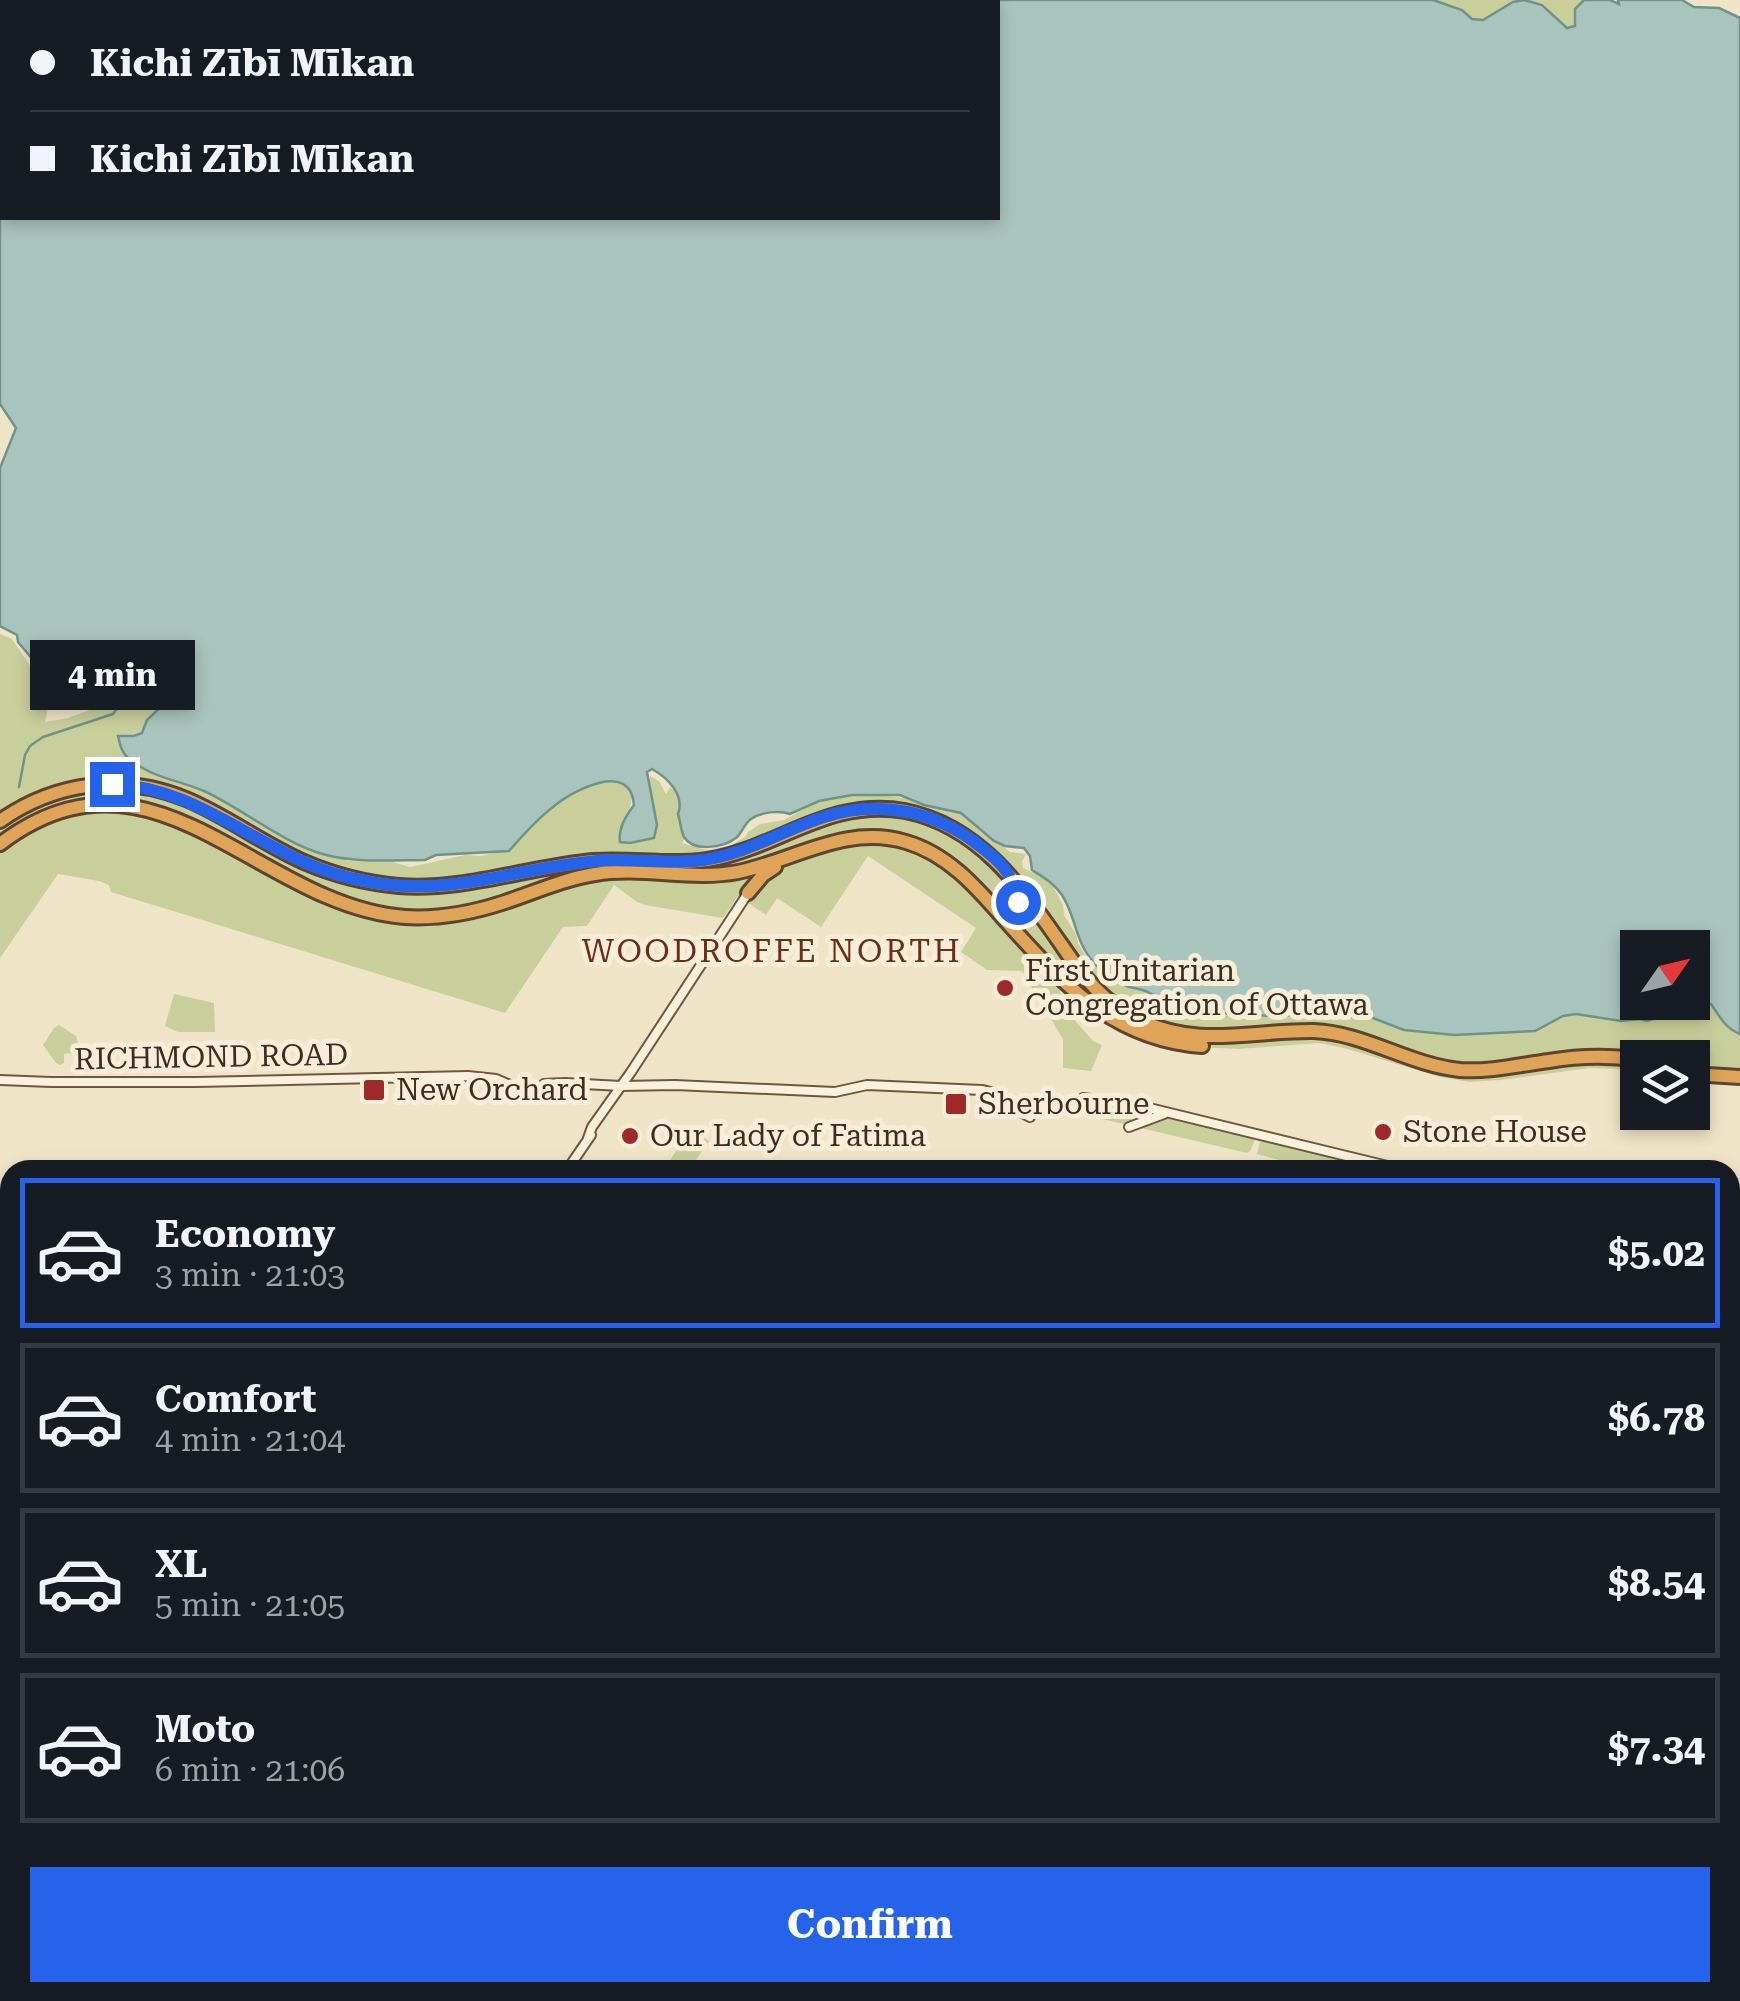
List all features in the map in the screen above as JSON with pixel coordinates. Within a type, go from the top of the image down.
[{"type":"highway","points":[[0,822],[54,793],[94,784],[153,788],[186,799],[301,861],[357,880],[438,886],[614,860],[704,860],[750,848],[816,820],[859,809],[898,810],[941,822],[992,855],[1095,989],[1128,1014],[1176,1034],[1220,1038],[1332,1033],[1428,1064],[1468,1070],[1594,1056],[1620,1060]]},
{"type":"highway","points":[[0,844],[22,828],[54,814],[83,807],[125,805],[160,812],[194,825],[324,896],[370,912],[412,917],[466,913],[558,883],[614,872],[740,878],[748,884],[748,892]]},
{"type":"highway","points":[[748,892],[781,841],[816,820]]},
{"type":"highway","points":[[696,875],[725,874],[764,865],[842,839],[885,837],[926,849],[960,873],[1094,1008],[1124,1026],[1165,1041],[1222,1046],[1321,1039],[1436,1074],[1470,1079],[1620,1063]]},
{"type":"highway","points":[[748,892],[771,869],[842,839]]},
{"type":"highway","points":[[553,866],[557,868],[558,883]]},
{"type":"highway","points":[[996,909],[1006,914],[1018,907],[1008,874]]},
{"type":"highway","points":[[1710,1070],[1740,1069]]},
{"type":"highway","points":[[1710,1073],[1740,1077]]},
{"type":"main road","points":[[574,1160],[748,892]]},
{"type":"main road","name":"RICHMOND ROAD","points":[[0,1080],[196,1082],[468,1076],[496,1079],[538,1098]]},
{"type":"main road","points":[[544,1084],[565,1082],[620,1088],[665,1084],[835,1092],[867,1085],[993,1092],[1030,1117]]},
{"type":"main road","points":[[1083,1098],[1123,1102],[1363,1160]]},
{"type":"main road","points":[[1129,1128],[1168,1112]]},
{"type":"green space","points":[[1433,0],[1584,0],[1575,9],[1575,26],[1567,28],[1542,5],[1513,2],[1483,20],[1472,19],[1462,10]]},
{"type":"green space","points":[[0,634],[12,639],[31,667],[55,678],[45,722],[106,704],[132,676],[132,691],[136,680],[165,670],[162,682],[156,683],[162,706],[147,720],[142,733],[118,737],[199,788],[319,852],[349,861],[393,862],[410,867],[503,851],[516,844],[545,812],[579,786],[606,780],[627,786],[632,796],[630,810],[633,792],[650,787],[650,776],[659,781],[666,794],[670,787],[680,803],[678,814],[685,838],[682,843],[706,850],[730,846],[760,824],[784,820],[823,799],[844,795],[898,797],[960,811],[1010,852],[1026,854],[1023,868],[1053,886],[1088,960],[1129,987],[1229,1014],[1373,1018],[1404,1030],[1454,1035],[1535,1031],[1563,1016],[1576,1014],[1621,1021],[1710,1020],[1711,1004],[1740,1034],[1740,1081],[1710,1079],[1710,1040],[1620,1040],[1620,1069],[1590,1068],[1469,1082],[1319,1043],[1239,1049],[1176,1046],[1062,985],[1059,988],[1063,1007],[1093,1041],[1102,1045],[1091,1071],[1063,1068],[1063,1039],[1022,971],[987,970],[961,952],[976,928],[868,856],[821,927],[777,898],[766,915],[738,896],[723,918],[645,905],[614,885],[587,926],[563,927],[505,1013],[111,892],[109,885],[99,881],[58,874],[0,958]]},
{"type":"green space","points":[[174,994],[214,1003],[215,1032],[178,1032],[165,1026]]},
{"type":"green space","points":[[59,1025],[76,1036],[79,1046],[73,1053],[64,1054],[64,1063],[60,1065],[43,1045]]},
{"type":"green space","points":[[1086,1102],[1120,1105],[1255,1140],[1247,1153],[1081,1114]]},
{"type":"green space","points":[[697,1133],[709,1141],[696,1160],[670,1160],[685,1138],[691,1141]]},
{"type":"green space","points":[[1260,1142],[1350,1160],[1280,1160],[1257,1154]]},
{"type":"water","points":[[1000,0],[1433,0],[1462,10],[1472,19],[1483,20],[1513,2],[1524,0],[1542,5],[1567,28],[1575,26],[1575,9],[1584,0],[1619,4],[1618,0],[1682,0],[1694,7],[1719,8],[1740,18],[1740,1034],[1710,1004],[1710,930],[1620,930],[1620,1020],[1630,1020],[1621,1021],[1576,1014],[1563,1016],[1535,1031],[1454,1035],[1404,1030],[1373,1018],[1229,1014],[1199,1009],[1125,985],[1096,965],[1084,948],[1062,895],[1032,870],[1024,848],[994,841],[961,813],[900,795],[852,795],[819,801],[790,814],[765,813],[751,819],[731,841],[702,847],[684,837],[677,794],[652,769],[647,772],[657,825],[654,838],[620,842],[621,827],[634,805],[630,791],[612,781],[587,787],[562,800],[509,851],[436,855],[425,860],[338,858],[310,850],[204,791],[145,769],[125,755],[118,736],[142,733],[147,720],[162,706],[155,686],[166,677],[165,671],[161,671],[137,680],[133,692],[131,669],[144,669],[163,651],[128,653],[127,661],[82,670],[34,661],[17,635],[0,626],[0,468],[16,428],[0,404],[0,220],[1000,220]]},
{"type":"waterway","points":[[19,787],[30,746],[43,737],[113,714],[133,686]]},
{"type":"place","name":"First Unitarian Congregation of Ottawa","points":[[1005,988]]},
{"type":"place","name":"New Orchard","points":[[374,1090]]},
{"type":"place","name":"Sherbourne","points":[[956,1104]]},
{"type":"place","name":"Stone House","points":[[1383,1132]]},
{"type":"place","name":"Our Lady of Fatima","points":[[630,1136]]},
{"type":"district","name":"WOODROFFE NORTH","points":[[772,951]]},
{"type":"route","points":[[112,784],[153,788],[186,799],[290,856],[324,870],[401,886],[455,884],[594,861],[704,860],[733,854],[838,813],[898,810],[941,822],[992,855],[1008,874],[1018,902]]}]
